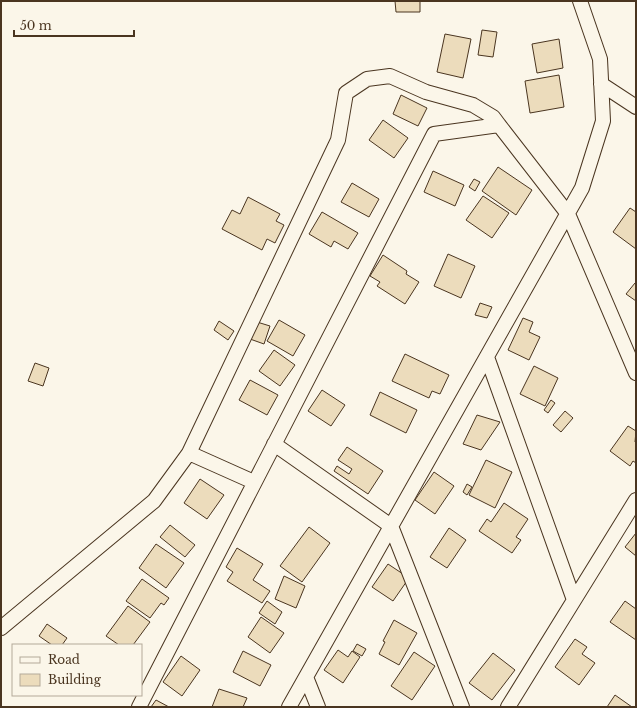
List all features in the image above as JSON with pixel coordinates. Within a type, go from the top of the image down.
[{"type":"street","points":[[289,707],[582,188],[603,121],[600,59],[580,1]]},
{"type":"street","points":[[1,628],[154,501],[189,453],[338,140],[346,93],[367,79],[390,76],[426,92],[473,105],[493,117],[568,214],[636,373]]},
{"type":"street","points":[[601,84],[636,108]]},
{"type":"street","points":[[139,707],[434,134],[499,125]]},
{"type":"street","points":[[487,357],[574,600]]},
{"type":"street","points":[[274,444],[391,526],[462,707]]},
{"type":"street","points":[[189,453],[254,482]]},
{"type":"street","points":[[508,707],[636,500]]},
{"type":"street","points":[[306,677],[318,707]]},
{"type":"building","points":[[395,1],[420,1],[420,12],[396,12]]},
{"type":"building","points":[[482,30],[497,32],[493,57],[478,55]]},
{"type":"building","points":[[445,34],[471,39],[463,78],[437,72]]},
{"type":"building","points":[[559,39],[563,68],[537,73],[532,44]]},
{"type":"building","points":[[559,75],[564,107],[530,113],[525,81]]},
{"type":"building","points":[[401,95],[427,108],[418,126],[393,114]]},
{"type":"building","points":[[383,120],[408,138],[394,158],[369,140]]},
{"type":"building","points":[[498,167],[532,190],[516,215],[482,191]]},
{"type":"building","points":[[433,171],[464,185],[455,206],[424,192]]},
{"type":"building","points":[[474,179],[480,182],[475,191],[469,187]]},
{"type":"building","points":[[352,183],[379,199],[369,217],[341,202]]},
{"type":"building","points":[[483,196],[509,213],[492,238],[466,220]]},
{"type":"building","points":[[248,197],[280,214],[276,221],[284,225],[275,243],[267,239],[262,250],[222,229],[232,210],[240,214]]},
{"type":"building","points":[[630,208],[636,212],[636,249],[613,232]]},
{"type":"building","points":[[322,212],[358,233],[348,249],[334,241],[331,247],[309,234]]},
{"type":"building","points":[[448,254],[475,266],[461,298],[434,286]]},
{"type":"building","points":[[383,255],[407,271],[406,274],[419,282],[405,304],[377,286],[380,282],[370,276]]},
{"type":"building","points":[[635,283],[636,284],[636,301],[626,294]]},
{"type":"building","points":[[480,303],[492,307],[487,318],[475,315]]},
{"type":"building","points":[[523,318],[533,322],[529,332],[540,337],[529,360],[508,350]]},
{"type":"building","points":[[279,320],[305,335],[293,356],[267,341]]},
{"type":"building","points":[[219,321],[234,331],[228,340],[214,330]]},
{"type":"building","points":[[257,322],[270,326],[264,344],[250,339]]},
{"type":"building","points":[[274,350],[295,365],[280,386],[259,371]]},
{"type":"building","points":[[405,354],[449,375],[440,394],[432,391],[429,398],[392,381]]},
{"type":"building","points":[[35,363],[49,368],[43,386],[28,381]]},
{"type":"building","points":[[534,366],[558,378],[545,406],[520,394]]},
{"type":"building","points":[[250,380],[278,395],[267,415],[239,400]]},
{"type":"building","points":[[322,390],[345,405],[331,426],[308,411]]},
{"type":"building","points":[[380,392],[417,410],[406,433],[370,415]]},
{"type":"building","points":[[551,400],[555,403],[548,413],[544,410]]},
{"type":"building","points":[[565,411],[573,418],[561,432],[553,425]]},
{"type":"building","points":[[477,415],[500,422],[481,450],[463,444]]},
{"type":"building","points":[[628,426],[636,431],[636,463],[633,461],[630,466],[610,451]]},
{"type":"building","points":[[347,447],[383,471],[368,494],[334,471],[337,466],[349,474],[352,469],[338,460]]},
{"type":"building","points":[[486,460],[512,472],[495,508],[469,495]]},
{"type":"building","points":[[434,472],[454,486],[435,514],[415,500]]},
{"type":"building","points":[[200,479],[224,495],[207,519],[184,503]]},
{"type":"building","points":[[467,484],[472,487],[467,495],[463,492]]},
{"type":"building","points":[[504,503],[528,519],[516,537],[521,540],[512,553],[479,531],[487,519],[491,522]]},
{"type":"building","points":[[170,525],[195,545],[185,557],[160,537]]},
{"type":"building","points":[[309,527],[330,543],[302,582],[280,566]]},
{"type":"building","points":[[449,528],[466,540],[447,568],[430,557]]},
{"type":"building","points":[[636,533],[636,556],[625,547]]},
{"type":"building","points":[[156,544],[184,563],[166,588],[139,568]]},
{"type":"building","points":[[237,548],[263,564],[253,580],[270,591],[262,603],[227,581],[233,572],[226,567]]},
{"type":"building","points":[[388,564],[409,578],[393,601],[372,587]]},
{"type":"building","points":[[284,576],[305,586],[296,608],[275,599]]},
{"type":"building","points":[[142,579],[169,598],[164,605],[161,603],[150,618],[126,601]]},
{"type":"building","points":[[267,601],[282,612],[275,624],[259,613]]},
{"type":"building","points":[[625,601],[636,609],[636,640],[610,622]]},
{"type":"building","points":[[128,606],[150,622],[134,644],[118,644],[106,636]]},
{"type":"building","points":[[261,617],[284,633],[270,653],[248,637]]},
{"type":"building","points":[[394,620],[417,633],[399,665],[379,654],[385,642],[383,641]]},
{"type":"building","points":[[47,624],[67,638],[63,644],[51,644],[39,636]]},
{"type":"building","points":[[575,639],[587,647],[582,654],[595,663],[579,685],[555,667]]},
{"type":"building","points":[[357,644],[366,649],[362,656],[353,651]]},
{"type":"building","points":[[338,650],[348,657],[352,651],[360,657],[343,683],[324,670]]},
{"type":"building","points":[[243,651],[271,665],[260,686],[233,672]]},
{"type":"building","points":[[414,652],[435,666],[412,700],[391,686]]},
{"type":"building","points":[[493,653],[515,670],[492,700],[469,683]]},
{"type":"building","points":[[181,656],[200,670],[182,696],[163,682]]},
{"type":"building","points":[[219,689],[247,698],[243,707],[212,707]]},
{"type":"building","points":[[615,695],[632,707],[607,707]]},
{"type":"building","points":[[156,700],[169,707],[151,707]]}]
